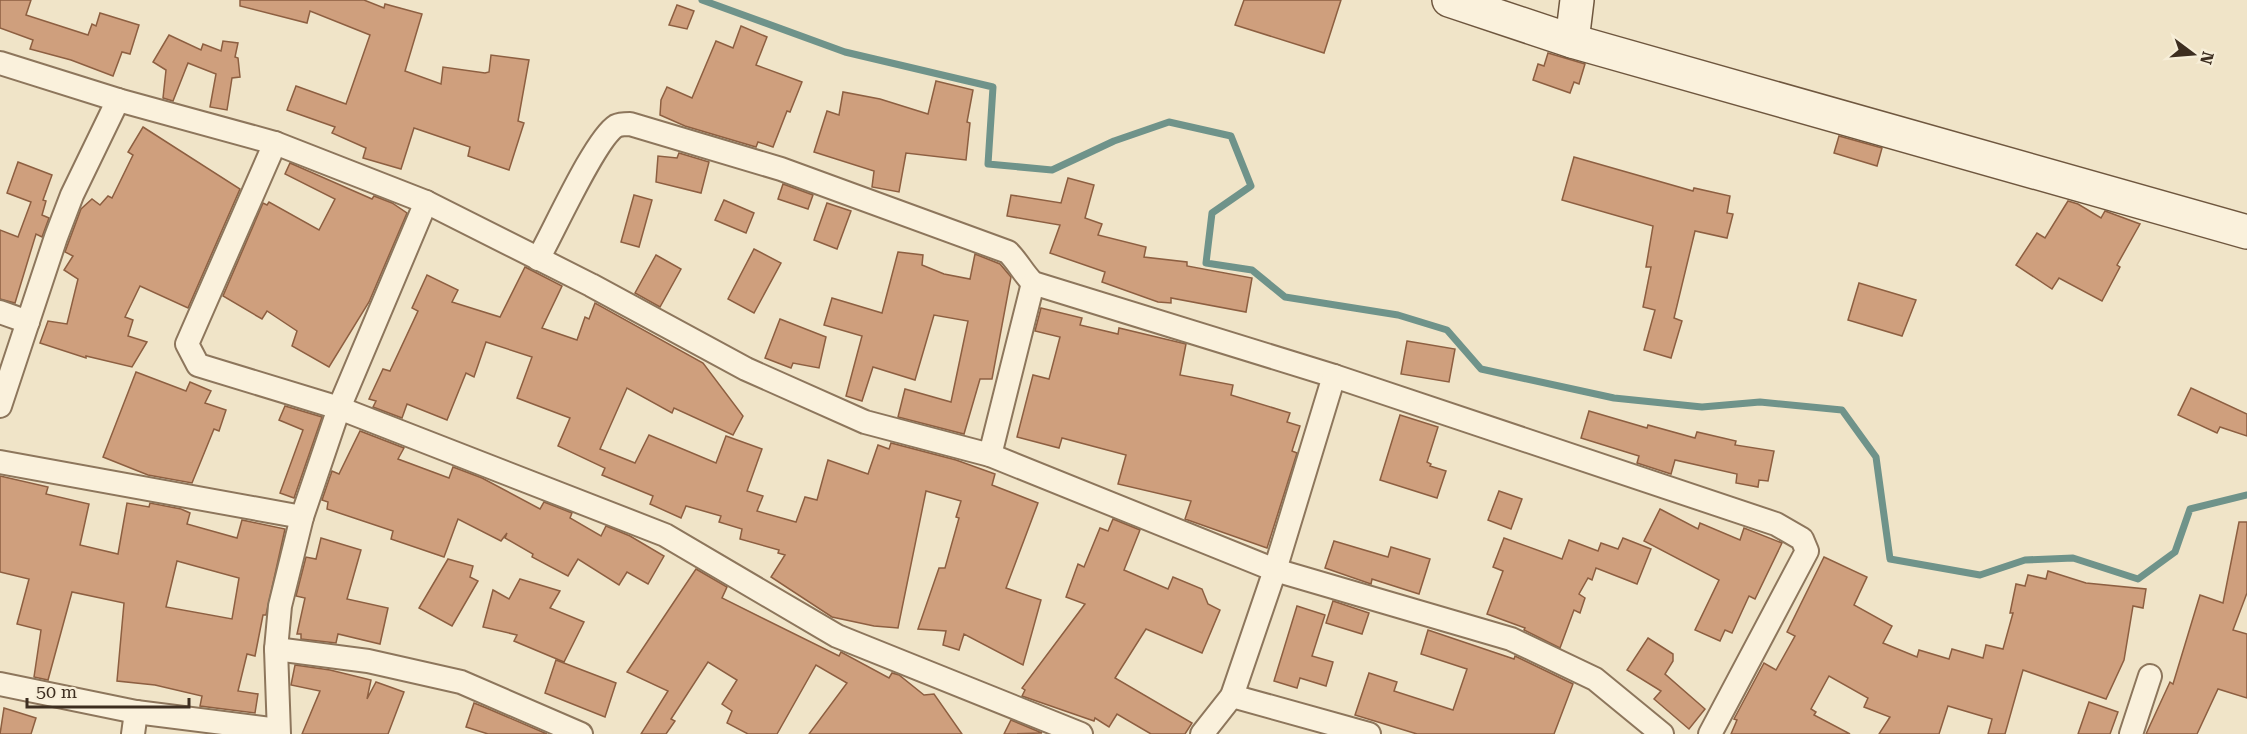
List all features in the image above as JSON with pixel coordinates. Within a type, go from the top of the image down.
[{"type":"street","points":[[1449,0],[1572,41],[2247,232]]},
{"type":"street","points":[[1572,41],[1577,0]]},
{"type":"street","points":[[0,63],[118,100],[275,142],[426,202],[746,369],[865,422],[990,455],[1275,570],[1511,639],[1595,679],[1662,734]]},
{"type":"street","points":[[0,406],[72,195],[118,100]]},
{"type":"street","points":[[538,259],[584,171],[610,131],[618,125],[630,124],[781,169],[1008,252],[1034,283],[1334,376],[1776,525],[1803,539],[1807,551],[1710,734]]},
{"type":"street","points":[[275,142],[187,344],[198,365],[339,408],[664,535],[837,636],[1081,734]]},
{"type":"street","points":[[0,684],[136,712],[279,732],[276,649],[280,606],[302,517],[339,408],[426,202]]},
{"type":"street","points":[[990,455],[1034,283]]},
{"type":"street","points":[[0,312],[28,322]]},
{"type":"street","points":[[1202,734],[1232,696],[1275,570],[1334,376]]},
{"type":"street","points":[[0,462],[302,517]]},
{"type":"street","points":[[276,649],[368,661],[461,682],[581,734]]},
{"type":"street","points":[[2131,734],[2150,675]]},
{"type":"street","points":[[1232,696],[1369,734]]},
{"type":"street","points":[[133,734],[136,712]]},
{"type":"building","points":[[0,0],[31,0],[26,15],[88,35],[92,24],[96,26],[100,13],[139,25],[130,54],[122,52],[113,76],[71,60],[30,49],[33,40],[0,28]]},
{"type":"building","points":[[240,0],[364,0],[384,8],[385,4],[422,14],[405,71],[441,84],[443,67],[485,73],[489,72],[491,55],[529,60],[518,121],[524,123],[509,170],[468,156],[470,147],[414,128],[401,169],[363,158],[366,148],[332,133],[335,127],[287,110],[296,86],[346,104],[370,35],[310,11],[307,23],[240,6]]},
{"type":"building","points":[[1244,0],[1341,0],[1324,53],[1235,25]]},
{"type":"building","points":[[677,5],[694,11],[687,29],[669,25]]},
{"type":"building","points":[[741,26],[767,37],[756,65],[802,82],[790,112],[787,111],[773,147],[758,142],[756,147],[685,126],[660,115],[661,100],[667,87],[692,98],[716,41],[733,48]]},
{"type":"building","points":[[169,35],[201,50],[203,44],[221,51],[223,41],[238,43],[235,57],[238,58],[240,77],[232,78],[227,110],[210,107],[216,74],[188,63],[173,101],[163,98],[166,70],[153,62]]},
{"type":"building","points":[[1548,53],[1585,64],[1579,84],[1574,82],[1570,93],[1533,80],[1538,64],[1544,66]]},
{"type":"building","points":[[936,81],[973,90],[967,122],[970,123],[966,160],[906,153],[899,192],[872,187],[874,171],[814,152],[827,111],[839,115],[843,92],[880,99],[928,114]]},
{"type":"building","points":[[143,127],[240,189],[188,308],[140,286],[125,317],[133,320],[128,336],[147,342],[132,367],[86,356],[86,358],[40,343],[48,321],[67,324],[78,279],[64,270],[73,256],[65,252],[81,209],[92,199],[100,205],[108,196],[112,198],[133,155],[128,152]]},
{"type":"building","points":[[1839,136],[1882,148],[1877,166],[1834,153]]},
{"type":"building","points":[[679,153],[709,162],[701,193],[656,182],[658,156],[677,158]]},
{"type":"building","points":[[1574,157],[1693,191],[1694,188],[1730,196],[1727,213],[1733,214],[1727,238],[1695,231],[1674,318],[1682,321],[1671,358],[1644,350],[1655,310],[1643,307],[1651,267],[1646,267],[1653,226],[1562,200]]},
{"type":"building","points":[[18,162],[52,175],[43,200],[46,201],[42,215],[49,218],[42,237],[36,234],[15,303],[0,299],[0,230],[18,237],[31,202],[7,193]]},
{"type":"building","points":[[290,163],[372,199],[374,196],[392,203],[407,213],[369,302],[329,367],[292,346],[297,331],[267,311],[262,319],[223,296],[263,203],[267,205],[269,202],[319,230],[335,199],[285,174]]},
{"type":"building","points":[[1068,178],[1094,185],[1085,218],[1102,224],[1098,235],[1146,247],[1144,257],[1187,262],[1187,266],[1252,278],[1246,312],[1171,298],[1171,303],[1158,302],[1102,282],[1105,272],[1050,253],[1060,225],[1007,216],[1011,195],[1061,203]]},
{"type":"building","points":[[783,184],[813,195],[808,209],[778,199]]},
{"type":"building","points":[[634,195],[652,200],[639,247],[621,242]]},
{"type":"building","points":[[724,200],[754,213],[746,233],[715,220]]},
{"type":"building","points":[[2068,201],[2078,204],[2101,218],[2105,211],[2140,224],[2117,265],[2120,267],[2102,301],[2059,278],[2052,289],[2016,265],[2037,233],[2045,238]]},
{"type":"building","points":[[827,203],[851,211],[837,249],[814,240]]},
{"type":"building","points":[[754,249],[781,263],[754,313],[728,299]]},
{"type":"building","points":[[898,252],[923,255],[922,265],[944,274],[970,279],[975,254],[1000,264],[1011,277],[992,379],[980,379],[964,434],[898,417],[905,389],[951,402],[968,321],[934,315],[915,380],[873,367],[862,401],[846,396],[862,336],[824,325],[832,298],[882,313]]},
{"type":"building","points":[[656,255],[681,269],[660,307],[635,293]]},
{"type":"building","points":[[525,267],[562,286],[542,328],[577,340],[585,317],[589,319],[595,303],[703,363],[743,416],[733,435],[674,408],[672,413],[627,388],[600,449],[635,463],[649,435],[716,463],[726,436],[762,449],[747,491],[763,496],[757,511],[796,522],[805,497],[817,500],[828,460],[868,474],[878,445],[889,449],[891,443],[956,460],[995,474],[992,485],[1038,503],[1006,588],[1041,600],[1023,665],[964,634],[959,650],[943,645],[946,631],[918,629],[939,568],[945,568],[959,518],[956,517],[961,501],[926,491],[898,628],[874,626],[832,617],[771,577],[785,555],[778,553],[779,550],[740,539],[742,529],[719,522],[721,516],[686,506],[681,518],[650,504],[653,496],[602,475],[605,468],[558,446],[570,418],[517,398],[532,357],[486,342],[474,377],[466,373],[447,420],[407,404],[402,418],[373,407],[376,401],[369,399],[383,369],[390,371],[418,311],[412,308],[427,275],[458,290],[452,302],[500,317]]},
{"type":"building","points":[[1859,283],[1916,300],[1902,336],[1848,320]]},
{"type":"building","points":[[1041,308],[1082,318],[1080,325],[1118,334],[1119,328],[1186,344],[1180,375],[1233,385],[1231,395],[1290,413],[1287,422],[1300,426],[1292,451],[1297,453],[1267,548],[1185,519],[1191,501],[1118,484],[1126,455],[1062,438],[1059,448],[1017,437],[1033,375],[1049,379],[1060,337],[1035,331]]},
{"type":"building","points":[[780,319],[826,337],[819,368],[793,363],[791,368],[765,358]]},
{"type":"building","points":[[1407,341],[1455,349],[1449,382],[1401,374]]},
{"type":"building","points":[[136,372],[186,391],[190,382],[211,391],[205,403],[226,410],[219,431],[214,429],[192,483],[148,475],[103,457]]},
{"type":"building","points":[[2191,388],[2247,414],[2247,436],[2220,427],[2217,433],[2178,415]]},
{"type":"building","points":[[285,406],[322,417],[294,498],[280,493],[303,430],[279,420]]},
{"type":"building","points":[[1589,411],[1647,428],[1648,425],[1695,438],[1697,432],[1736,441],[1735,445],[1774,451],[1768,481],[1759,480],[1758,487],[1736,483],[1737,474],[1675,460],[1671,474],[1637,463],[1639,456],[1581,438]]},
{"type":"building","points":[[1400,415],[1438,427],[1427,462],[1431,464],[1430,466],[1446,471],[1437,498],[1380,480]]},
{"type":"building","points":[[360,431],[404,448],[398,459],[449,478],[453,467],[482,478],[540,509],[544,502],[572,513],[570,518],[601,536],[606,526],[630,536],[664,556],[648,584],[627,572],[619,585],[578,559],[568,576],[532,557],[533,554],[505,538],[507,533],[501,541],[458,519],[444,557],[391,539],[393,531],[327,509],[328,502],[322,500],[332,471],[339,474]]},
{"type":"building","points":[[0,476],[48,487],[46,494],[89,504],[80,545],[118,554],[127,503],[149,507],[150,503],[181,509],[190,513],[187,524],[237,538],[242,520],[285,529],[255,656],[247,654],[238,691],[258,694],[255,713],[200,706],[202,696],[155,685],[117,681],[124,603],[72,592],[48,680],[34,677],[41,630],[17,624],[29,579],[0,572]],"holes":[[[177,561],[239,578],[232,619],[166,607]]]},
{"type":"building","points":[[1499,491],[1522,499],[1511,529],[1488,520]]},
{"type":"building","points":[[1660,509],[1698,529],[1700,523],[1740,540],[1744,528],[1782,543],[1755,599],[1749,596],[1732,633],[1725,630],[1720,641],[1695,630],[1719,580],[1644,541]]},
{"type":"building","points":[[1113,519],[1140,530],[1124,570],[1168,589],[1173,577],[1202,589],[1208,604],[1220,610],[1202,653],[1146,629],[1115,678],[1192,723],[1185,734],[1151,734],[1117,714],[1109,727],[1095,718],[1094,721],[1022,696],[1025,690],[1022,688],[1085,604],[1066,597],[1078,564],[1084,567],[1100,528],[1108,531]]},
{"type":"building","points":[[2239,522],[2247,522],[2247,593],[2233,630],[2247,634],[2247,698],[2218,689],[2197,734],[2146,734],[2170,682],[2173,684],[2200,595],[2223,603]]},
{"type":"building","points":[[321,538],[361,550],[347,599],[388,608],[380,644],[338,634],[336,643],[301,639],[301,634],[297,634],[305,598],[296,596],[306,557],[316,559]]},
{"type":"building","points":[[1504,538],[1562,559],[1569,540],[1598,551],[1601,543],[1618,549],[1623,538],[1651,549],[1637,584],[1596,568],[1592,580],[1588,578],[1579,594],[1585,598],[1580,613],[1574,610],[1560,648],[1524,630],[1525,628],[1487,614],[1503,571],[1493,567]]},
{"type":"building","points":[[1334,541],[1388,557],[1391,547],[1430,559],[1419,594],[1372,579],[1371,584],[1325,568]]},
{"type":"building","points":[[1824,557],[1867,577],[1854,605],[1892,626],[1883,643],[1917,657],[1919,650],[1949,659],[1952,649],[1983,658],[1986,645],[2003,649],[2013,613],[2010,613],[2016,584],[2025,586],[2028,575],[2046,579],[2048,571],[2086,583],[2146,589],[2143,608],[2133,606],[2124,660],[2106,699],[2023,670],[2005,734],[1988,734],[1992,719],[1948,706],[1939,734],[1879,734],[1890,717],[1864,707],[1868,698],[1829,676],[1811,709],[1816,712],[1814,715],[1850,734],[1731,734],[1737,720],[1734,719],[1764,663],[1776,670],[1795,636],[1787,632]]},
{"type":"building","points":[[448,559],[473,566],[470,577],[478,581],[452,626],[419,608]]},
{"type":"building","points":[[696,569],[727,587],[722,598],[839,656],[841,652],[889,678],[892,673],[899,675],[924,695],[934,694],[962,734],[809,734],[847,683],[816,665],[777,734],[748,734],[727,723],[732,711],[722,704],[737,680],[708,662],[671,719],[675,721],[666,734],[641,734],[668,691],[627,672]]},
{"type":"building","points":[[520,579],[560,591],[550,608],[584,622],[564,662],[514,641],[517,635],[483,627],[493,590],[509,599]]},
{"type":"building","points":[[1333,601],[1369,613],[1362,634],[1326,623]]},
{"type":"building","points":[[1297,606],[1325,615],[1312,656],[1333,662],[1326,686],[1300,678],[1297,688],[1274,681]]},
{"type":"building","points":[[1428,630],[1514,659],[1515,656],[1573,684],[1554,734],[1417,734],[1355,715],[1369,673],[1397,682],[1394,691],[1453,710],[1467,669],[1421,654]]},
{"type":"building","points":[[1648,638],[1673,654],[1673,661],[1665,674],[1705,709],[1689,729],[1654,699],[1661,691],[1627,670]]},
{"type":"building","points":[[556,660],[616,683],[605,717],[545,693]]},
{"type":"building","points":[[295,665],[330,670],[371,680],[367,699],[376,682],[404,692],[388,734],[302,734],[320,691],[291,685]]},
{"type":"building","points":[[2089,702],[2118,712],[2110,734],[2078,734]]},
{"type":"building","points":[[474,703],[547,734],[488,734],[466,727]]},
{"type":"building","points":[[4,708],[36,718],[31,734],[0,734]]},
{"type":"building","points":[[1011,720],[1042,733],[1004,734]]},
{"type":"waterway","points":[[702,0],[845,52],[993,87],[988,164],[1052,170],[1114,141],[1169,122],[1231,136],[1251,186],[1212,213],[1206,263],[1252,270],[1285,297],[1398,315],[1447,330],[1481,369],[1614,398],[1702,407],[1760,402],[1842,410],[1876,457],[1890,559],[1980,575],[2025,560],[2073,558],[2138,579],[2175,552],[2190,509],[2247,495]]}]
